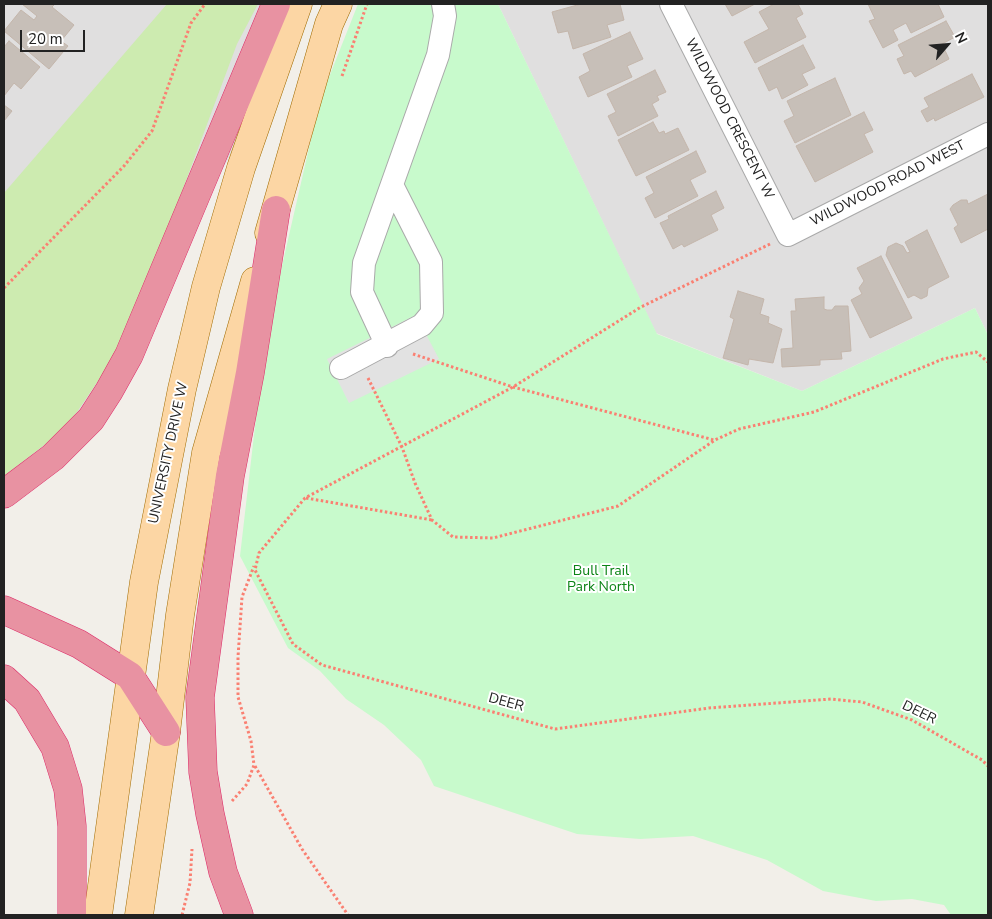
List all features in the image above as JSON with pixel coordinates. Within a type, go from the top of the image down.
[{"type":"highway","points":[[4,494],[54,457],[91,419],[109,390],[128,355],[276,4]]},
{"type":"highway","points":[[239,915],[223,872],[210,814],[204,772],[200,697],[230,476],[250,373],[276,210]]},
{"type":"highway","points":[[4,610],[79,644],[130,676],[166,732]]},
{"type":"highway","points":[[4,679],[27,700],[55,747],[68,789],[72,826],[72,915]]},
{"type":"main road","name":"UNIVERSITY DRIVE W","points":[[98,915],[130,676],[165,468],[206,288],[241,168],[298,4]]},
{"type":"main road","points":[[139,915],[166,732],[180,615],[206,453],[329,24],[338,4]]},
{"type":"street","points":[[387,346],[362,292],[364,263],[438,54],[445,16],[443,4]]},
{"type":"street","name":"WILDWOOD CRESCENT W","points":[[671,4],[788,234]]},
{"type":"street","name":"WILDWOOD ROAD WEST","points":[[788,234],[988,134]]},
{"type":"street","points":[[350,364],[387,346],[422,325],[432,313],[431,262],[392,185]]},
{"type":"path","points":[[4,288],[124,166],[152,131],[191,23],[205,4]]},
{"type":"path","points":[[348,915],[302,849],[254,765],[250,741],[238,697],[238,657],[242,596],[259,553],[305,498],[513,387],[641,307],[788,234]]},
{"type":"path","points":[[387,346],[513,387],[715,440]]},
{"type":"path","points":[[350,364],[402,447],[415,484],[432,520],[453,537],[493,538],[582,517],[618,506],[715,440],[739,429],[814,412],[943,359],[976,352],[988,362]]},
{"type":"path","points":[[305,498],[432,520]]},
{"type":"path","name":"DEER","points":[[258,558],[255,570],[293,644],[322,665],[555,728],[709,708],[830,699],[862,702],[912,720],[982,760],[988,766]]},
{"type":"path","points":[[230,805],[247,784],[254,765]]},
{"type":"shaded area","points":[[4,4],[310,4],[138,329],[109,391],[4,494]]},
{"type":"shaded area","points":[[498,4],[988,4],[988,335],[975,308],[802,391],[656,333]]},
{"type":"shaded area","points":[[416,315],[439,359],[349,403],[327,359]]},
{"type":"green space","points":[[167,4],[258,4],[237,44],[153,269],[119,350],[77,412],[56,436],[4,476],[4,193]]},
{"type":"green space","name":"Bull Trail Park North","points":[[358,4],[498,4],[657,334],[802,391],[975,308],[988,335],[988,915],[951,915],[944,905],[912,899],[876,901],[823,891],[767,860],[693,836],[640,839],[577,834],[434,786],[421,760],[384,725],[346,699],[320,671],[288,648],[240,556],[265,340],[320,100]]},
{"type":"building","points":[[22,4],[55,4],[52,7],[74,25],[61,41],[68,46],[49,69],[4,31],[21,10],[34,20],[37,16]]},
{"type":"building","points":[[581,4],[620,4],[624,20],[607,25],[611,37],[573,49],[568,31],[558,33],[552,12]]},
{"type":"building","points":[[725,4],[755,4],[732,16]]},
{"type":"building","points":[[774,4],[798,4],[803,14],[796,18],[806,37],[755,63],[744,42],[769,29],[759,12]]},
{"type":"building","points":[[868,4],[938,4],[944,17],[911,33],[906,23],[893,30],[898,40],[883,48],[869,21],[875,19]]},
{"type":"building","points":[[946,21],[955,37],[942,44],[949,59],[915,77],[911,71],[904,74],[897,59],[904,56],[898,45]]},
{"type":"building","points":[[630,32],[643,59],[627,66],[632,77],[588,97],[579,77],[590,71],[583,54]]},
{"type":"building","points":[[9,41],[40,67],[21,89],[14,83],[4,96],[4,47]]},
{"type":"building","points":[[803,45],[815,68],[802,74],[808,85],[782,99],[777,87],[769,91],[758,68]]},
{"type":"building","points":[[655,70],[666,92],[657,96],[659,100],[652,104],[658,116],[618,136],[608,116],[616,112],[607,94]]},
{"type":"building","points":[[972,74],[984,97],[935,121],[934,118],[927,122],[921,111],[929,107],[924,98]]},
{"type":"building","points":[[835,78],[851,115],[795,143],[784,121],[794,116],[787,101]]},
{"type":"building","points":[[4,105],[12,111],[4,121]]},
{"type":"building","points":[[864,112],[873,130],[864,134],[873,152],[815,182],[796,146]]},
{"type":"building","points":[[653,122],[659,133],[664,131],[665,134],[678,128],[689,150],[636,176],[618,140]]},
{"type":"building","points":[[696,151],[706,172],[690,180],[698,196],[655,218],[645,198],[654,193],[646,177]]},
{"type":"building","points":[[716,191],[724,208],[711,215],[718,230],[684,247],[682,244],[673,249],[660,223],[669,219],[668,216]]},
{"type":"building","points":[[988,194],[988,229],[961,243],[954,228],[958,225],[950,209],[961,200],[967,200],[968,204]]},
{"type":"building","points":[[927,230],[949,277],[928,288],[927,296],[921,299],[914,295],[908,298],[886,255],[888,247],[896,243],[903,246],[907,253],[910,252],[905,242]]},
{"type":"building","points":[[881,256],[912,318],[870,338],[851,300],[862,294],[859,288],[864,281],[857,268]]},
{"type":"building","points":[[738,291],[764,299],[760,314],[769,317],[768,323],[782,329],[773,363],[749,359],[748,365],[723,358],[734,319],[730,317]]},
{"type":"building","points":[[824,297],[824,309],[832,310],[835,306],[848,306],[851,351],[841,352],[842,359],[820,360],[820,365],[782,367],[781,349],[793,348],[791,311],[796,311],[795,299]]}]
